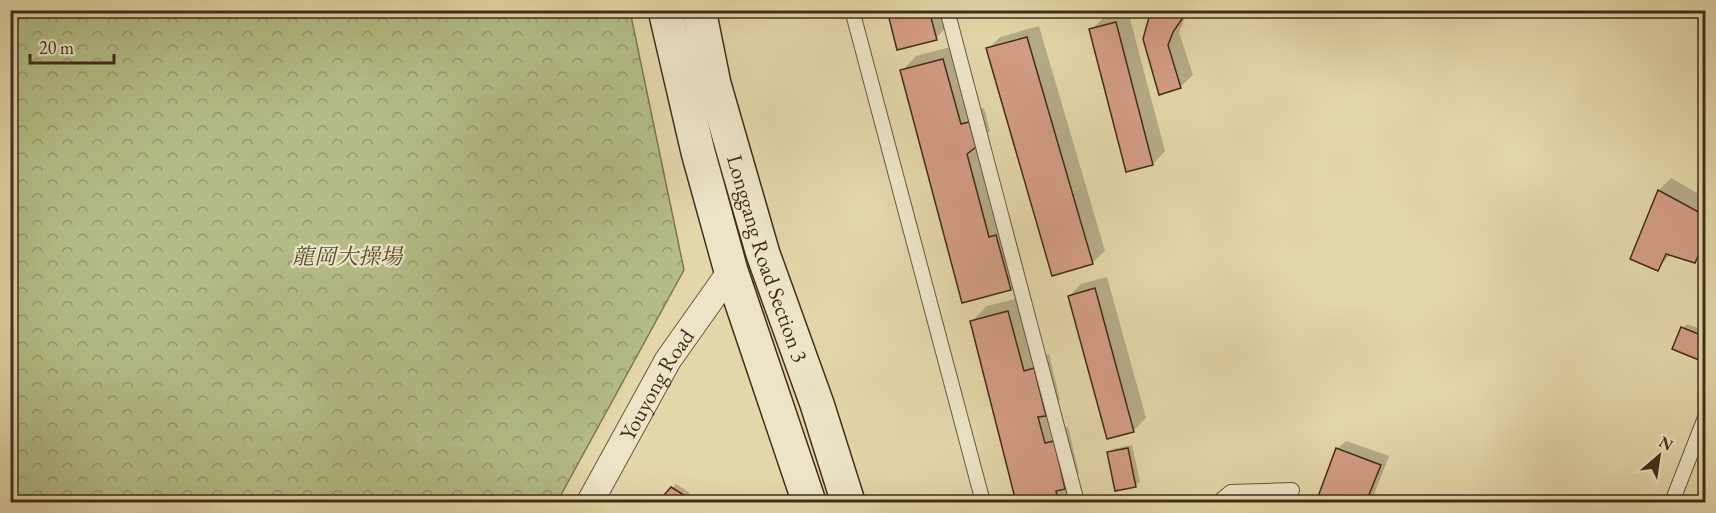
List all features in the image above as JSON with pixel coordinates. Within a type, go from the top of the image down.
[{"type":"main road","name":"Longgang Road Section 3","points":[[665,10],[698,152],[817,404],[848,502]]},
{"type":"main road","name":"Longgang Road Section 3","points":[[699,10],[749,261],[809,502]]},
{"type":"street","name":"Youyong Road","points":[[590,502],[668,360],[749,261]]},
{"type":"lane","points":[[852,10],[983,502]]},
{"type":"lane","points":[[947,10],[1077,502]]},
{"type":"lane","points":[[1672,502],[1706,415]]},
{"type":"lane","points":[[1219,502],[1231,492],[1292,490]]},
{"type":"green space","name":"龍岡大操場","points":[[10,11],[630,11],[684,270],[557,502],[11,502]]},
{"type":"building","points":[[887,10],[929,10],[937,40],[897,50]]},
{"type":"building","points":[[1151,10],[1188,10],[1173,32],[1168,45],[1181,88],[1159,95],[1143,39]]},
{"type":"building","points":[[1116,22],[1153,165],[1126,172],[1089,29]]},
{"type":"building","points":[[1027,37],[1093,264],[1052,276],[986,48]]},
{"type":"building","points":[[943,59],[961,124],[969,122],[976,147],[967,154],[989,237],[996,235],[1011,290],[962,303],[900,70]]},
{"type":"building","points":[[1658,190],[1706,216],[1706,239],[1695,263],[1666,254],[1658,271],[1630,259]]},
{"type":"building","points":[[1095,288],[1134,432],[1107,439],[1068,296]]},
{"type":"building","points":[[1008,311],[1024,371],[1034,368],[1046,416],[1038,417],[1045,443],[1054,441],[1065,489],[1056,491],[1059,502],[1016,502],[970,321]]},
{"type":"building","points":[[1681,327],[1706,337],[1706,346],[1699,360],[1672,349]]},
{"type":"building","points":[[1128,448],[1136,487],[1115,491],[1107,452]]},
{"type":"building","points":[[1336,448],[1381,465],[1366,502],[1316,502]]},
{"type":"building","points":[[671,487],[687,497],[684,502],[658,502]]}]
